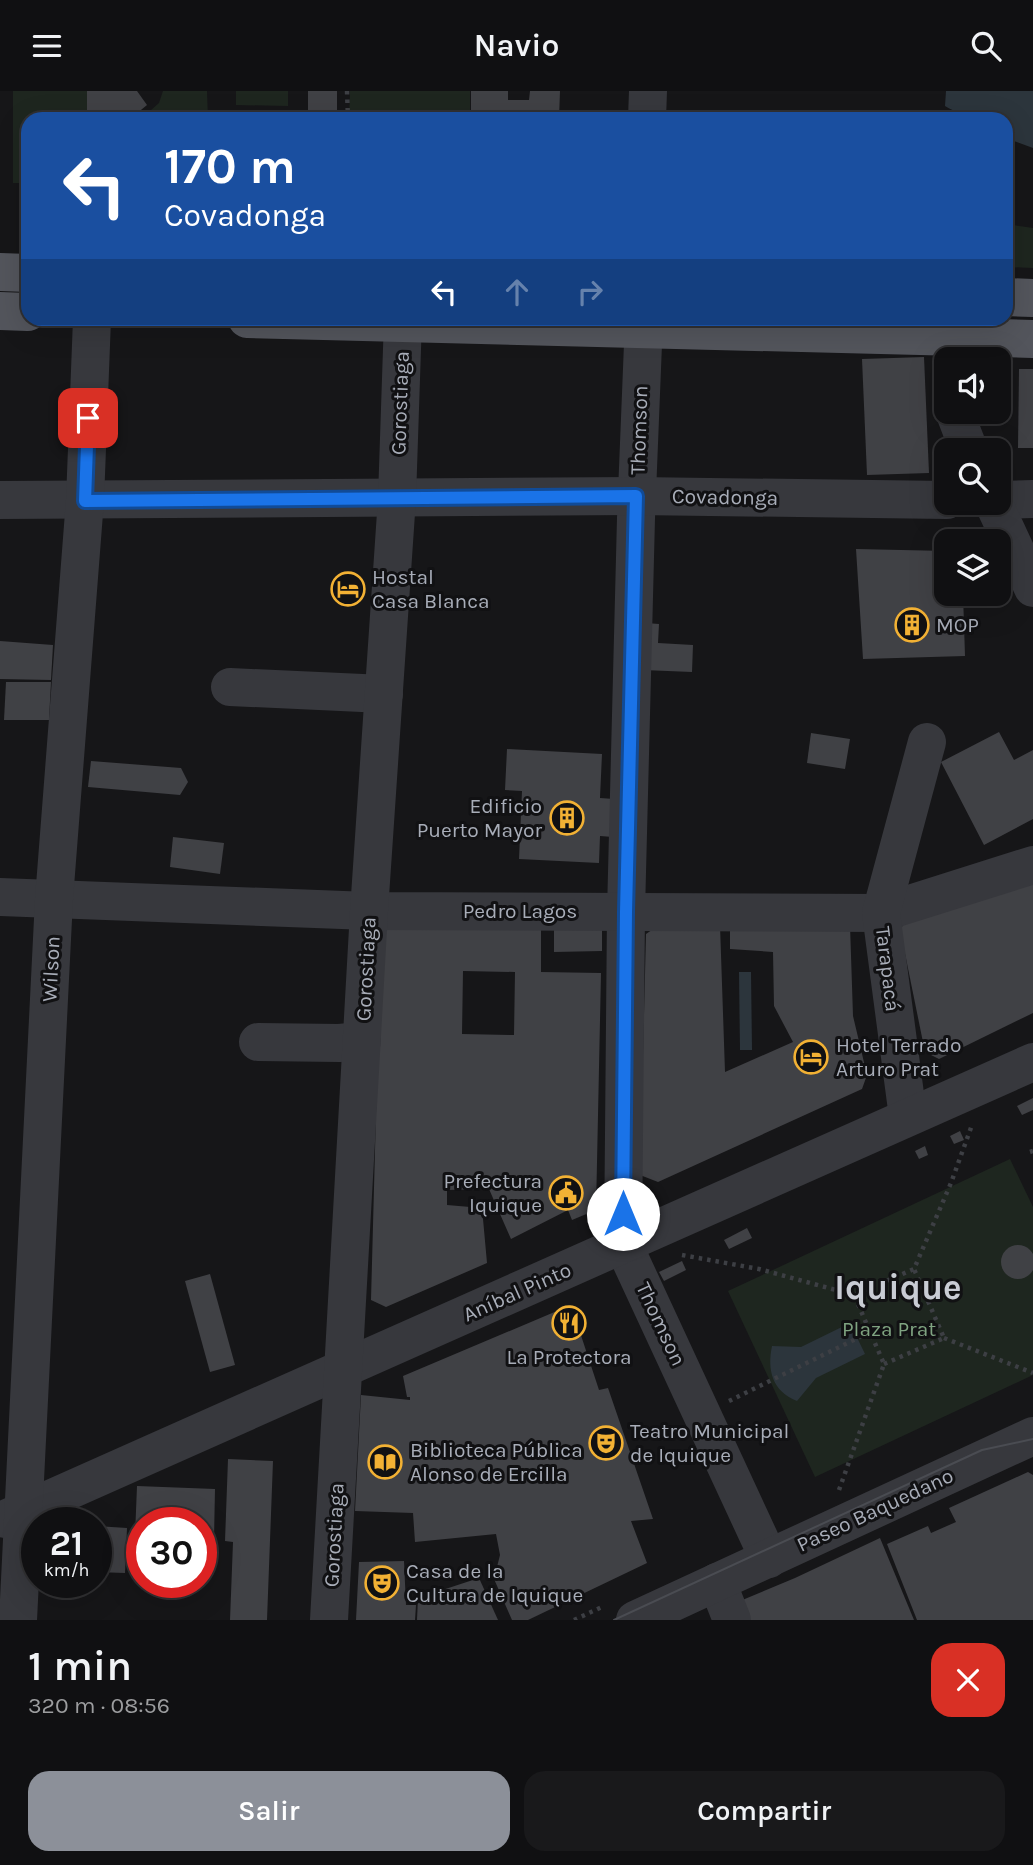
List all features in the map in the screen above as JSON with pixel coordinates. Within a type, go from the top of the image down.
[{"type":"main road","points":[[0,272],[21,273]]},
{"type":"main road","points":[[1013,297],[1033,298]]},
{"type":"main road","points":[[0,311],[21,312]]},
{"type":"main road","points":[[687,326],[948,338],[1033,339]]},
{"type":"street","points":[[647,112],[648,91]]},
{"type":"street","name":"Wilson","points":[[18,1620],[12,1516],[14,1411],[85,501],[92,326]]},
{"type":"street","name":"Gorostiaga","points":[[329,1620],[369,911],[397,498],[403,326]]},
{"type":"street","name":"Thomson","points":[[644,326],[636,496],[626,912],[623,1244],[769,1559]]},
{"type":"street","name":"Covadonga","points":[[0,500],[636,496],[934,500]]},
{"type":"street","points":[[1011,500],[1033,499]]},
{"type":"street","points":[[999,515],[1033,588]]},
{"type":"street","points":[[230,687],[384,694]]},
{"type":"street","name":"Tarapacá","points":[[908,1117],[881,913],[927,742]]},
{"type":"street","name":"Pedro Lagos","points":[[0,897],[369,911],[881,913],[1033,865]]},
{"type":"street","points":[[258,1042],[362,1041]]},
{"type":"street","name":"Aníbal Pinto","points":[[12,1516],[1033,1062]]},
{"type":"street","name":"Paseo Baquedano","points":[[635,1620],[1033,1436]]},
{"type":"street","points":[[717,1582],[732,1620]]},
{"type":"path","points":[[347,91],[348,112]]},
{"type":"path","points":[[677,1254],[759,1269],[854,1295],[914,1269],[951,1184],[988,1082]]},
{"type":"path","points":[[914,1269],[944,1339]]},
{"type":"path","points":[[823,1534],[884,1364],[854,1295]]},
{"type":"path","points":[[702,1414],[870,1332]]},
{"type":"path","points":[[884,1364],[944,1339],[1033,1373]]},
{"type":"green space","points":[[13,91],[87,91],[89,112],[21,112],[21,183],[13,183]]},
{"type":"green space","points":[[163,91],[207,91],[208,112],[149,112],[159,103]]},
{"type":"green space","points":[[236,91],[288,91],[288,106],[236,105]]},
{"type":"green space","points":[[350,91],[470,91],[470,112],[349,112]]},
{"type":"green space","points":[[1013,225],[1033,228],[1033,268],[1013,267]]},
{"type":"green space","name":"Plaza Prat","points":[[1010,1159],[1033,1207],[1033,1375],[815,1477],[728,1291]]},
{"type":"shaded area","points":[[946,91],[1033,91],[1033,148],[1013,141],[1013,112],[957,112],[945,106]]},
{"type":"shaded area","points":[[739,972],[751,972],[752,1050],[740,1050]]},
{"type":"shaded area","points":[[850,1323],[865,1354],[816,1378],[797,1401],[782,1392],[771,1371],[772,1346],[801,1347]]},
{"type":"building","points":[[87,91],[137,91],[147,105],[138,112],[87,111]]},
{"type":"building","points":[[308,91],[337,91],[337,112],[308,112]]},
{"type":"building","points":[[471,91],[508,91],[508,100],[529,100],[530,91],[560,91],[559,112],[471,112]]},
{"type":"building","points":[[924,357],[929,473],[867,475],[862,359]]},
{"type":"building","points":[[1019,369],[1033,369],[1033,448],[1018,448]]},
{"type":"building","name":"MOP","points":[[856,549],[934,551],[934,606],[963,606],[965,656],[863,659]]},
{"type":"building","points":[[646,623],[659,624],[658,643],[693,645],[692,672],[643,670]]},
{"type":"building","points":[[0,641],[53,645],[51,680],[0,679]]},
{"type":"building","points":[[6,682],[51,682],[49,720],[4,720]]},
{"type":"building","points":[[999,732],[1014,760],[1033,750],[1033,819],[984,845],[941,762]]},
{"type":"building","points":[[811,733],[850,739],[845,769],[807,763]]},
{"type":"building","name":"Edificio Puerto Mayor","points":[[507,749],[602,754],[600,798],[614,799],[613,837],[600,836],[599,863],[519,859],[522,791],[505,790]]},
{"type":"building","points":[[91,761],[181,768],[188,782],[180,795],[88,787]]},
{"type":"building","points":[[173,837],[224,843],[220,874],[170,867]]},
{"type":"building","points":[[1033,880],[1033,1013],[939,1059],[925,1052],[900,929],[905,923]]},
{"type":"building","name":"Hotel Terrado Arturo Prat","points":[[659,925],[720,925],[725,1072],[793,1042],[774,1006],[773,952],[730,949],[730,926],[850,925],[853,1016],[867,1075],[862,1089],[658,1182],[640,1175],[646,934]]},
{"type":"building","points":[[381,926],[541,929],[541,972],[601,973],[596,1210],[572,1220],[568,1210],[511,1239],[489,1189],[447,1190],[447,1205],[482,1208],[487,1263],[386,1307],[371,1300]],"holes":[[[463,971],[515,972],[514,1035],[462,1034]]]},
{"type":"building","points":[[554,928],[602,928],[602,951],[554,952]]},
{"type":"building","points":[[1033,1098],[1033,1110],[1022,1115],[1017,1106]]},
{"type":"building","points":[[960,1131],[964,1140],[954,1144],[950,1136]]},
{"type":"building","points":[[925,1146],[928,1155],[919,1159],[915,1151]]},
{"type":"building","points":[[747,1228],[752,1238],[729,1249],[724,1240]]},
{"type":"building","points":[[1018,1245],[1030,1250],[1034,1255],[1034,1269],[1030,1274],[1018,1279],[1006,1274],[1001,1262],[1006,1250]]},
{"type":"building","points":[[682,1261],[686,1270],[664,1281],[659,1272]]},
{"type":"building","points":[[210,1274],[235,1365],[210,1372],[185,1281]]},
{"type":"building","points":[[571,1305],[599,1390],[608,1388],[653,1519],[631,1521],[647,1563],[528,1620],[512,1620],[494,1579],[500,1555],[496,1534],[415,1542],[413,1513],[355,1511],[361,1395],[410,1400],[403,1376]]},
{"type":"building","points":[[228,1459],[273,1461],[267,1620],[230,1620],[233,1542],[225,1541]]},
{"type":"building","points":[[1028,1472],[1033,1475],[1033,1620],[917,1620],[887,1544],[928,1526],[931,1533],[956,1522],[949,1508]]},
{"type":"building","points":[[137,1486],[215,1489],[215,1507],[136,1507]]},
{"type":"building","points":[[112,1527],[126,1528],[125,1573],[112,1573]]},
{"type":"building","points":[[880,1538],[914,1620],[748,1620],[740,1601]]},
{"type":"building","name":"Casa de la Cultura de Iquique","points":[[404,1561],[406,1605],[416,1605],[415,1620],[356,1620],[359,1562]]},
{"type":"building","points":[[479,1578],[498,1620],[417,1620],[418,1598]]},
{"type":"tram line","points":[[614,1620],[982,1450],[1033,1439]]},
{"type":"place","name":"Hostal Casa Blanca","points":[[348,589]]},
{"type":"place","name":"MOP","points":[[912,625]]},
{"type":"place","name":"Edificio Puerto Mayor","points":[[567,818]]},
{"type":"place","name":"Hotel Terrado Arturo Prat","points":[[811,1057]]},
{"type":"place","name":"Prefectura Iquique","points":[[566,1193]]},
{"type":"place","name":"La Protectora","points":[[569,1323]]},
{"type":"place","name":"Teatro Municipal de Iquique","points":[[606,1443]]},
{"type":"place","name":"Biblioteca Pública Alonso de Ercilla","points":[[385,1462]]},
{"type":"place","name":"Casa de la Cultura de Iquique","points":[[382,1583]]},
{"type":"district","name":"Iquique","points":[[898,1287]]},
{"type":"route","points":[[88,418],[85,501],[636,496],[626,912],[623,1214]]}]
